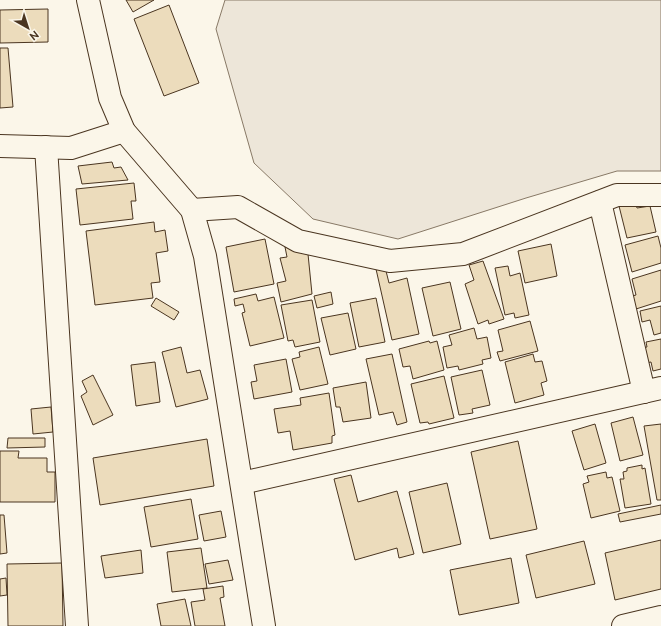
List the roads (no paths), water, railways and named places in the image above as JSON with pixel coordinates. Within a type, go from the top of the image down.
[{"type":"street","points":[[88,0],[110,98],[124,131],[192,210],[205,256],[264,626]]},
{"type":"street","points":[[0,146],[71,148],[124,131]]},
{"type":"street","points":[[46,148],[77,626]]},
{"type":"street","points":[[192,210],[238,207],[298,241],[390,261],[463,254],[617,195],[661,195]]},
{"type":"street","points":[[242,483],[652,390],[600,202]]},
{"type":"street","points":[[623,626],[661,617]]}]
